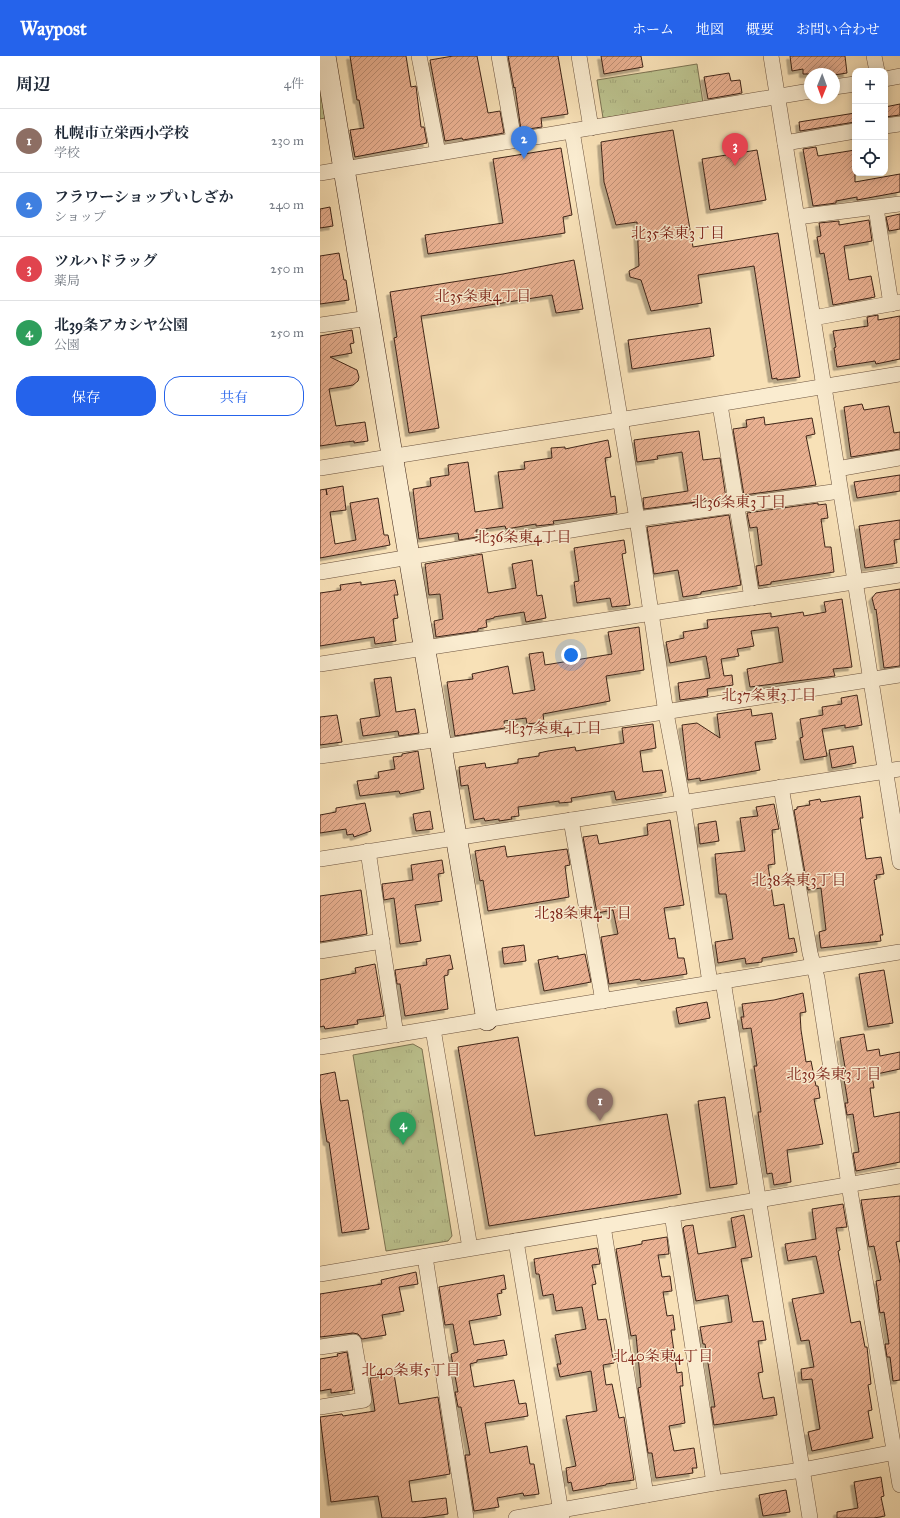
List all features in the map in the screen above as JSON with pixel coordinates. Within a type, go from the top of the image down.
[{"type":"street","points":[[325,56],[487,1020]]},
{"type":"street","points":[[420,56],[438,153]]},
{"type":"street","points":[[499,56],[514,140]]},
{"type":"street","points":[[579,56],[591,128]]},
{"type":"street","points":[[771,56],[814,318],[840,491],[872,680],[893,770],[900,862]]},
{"type":"street","points":[[874,56],[876,68]]},
{"type":"street","points":[[888,78],[900,76]]},
{"type":"street","points":[[840,86],[852,84]]},
{"type":"street","points":[[320,173],[804,92]]},
{"type":"street","points":[[888,126],[900,124]]},
{"type":"street","points":[[572,131],[637,519],[666,712],[758,1200],[810,1518]]},
{"type":"street","points":[[785,143],[852,132]]},
{"type":"street","points":[[797,217],[900,204]]},
{"type":"street","points":[[814,318],[896,303],[876,208]]},
{"type":"street","points":[[320,325],[369,318]]},
{"type":"street","points":[[320,468],[620,419],[825,388],[900,374]]},
{"type":"street","points":[[720,405],[738,506],[752,598]]},
{"type":"street","points":[[837,469],[900,458]]},
{"type":"street","points":[[320,572],[637,519],[840,491]]},
{"type":"street","points":[[320,664],[900,575]]},
{"type":"street","points":[[320,756],[440,743],[666,712],[900,675]]},
{"type":"street","points":[[320,859],[893,770]]},
{"type":"street","points":[[781,787],[814,966],[849,1185],[897,1452],[900,1485]]},
{"type":"street","points":[[571,820],[603,1001]]},
{"type":"street","points":[[368,851],[396,1035]]},
{"type":"street","points":[[320,951],[382,941]]},
{"type":"street","points":[[320,1047],[900,952]]},
{"type":"street","points":[[433,1029],[470,1248]]},
{"type":"street","points":[[320,1274],[900,1176]]},
{"type":"street","points":[[672,1214],[714,1483]]},
{"type":"street","points":[[603,1226],[646,1495]]},
{"type":"street","points":[[516,1241],[561,1514]]},
{"type":"street","points":[[425,1257],[466,1518]]},
{"type":"street","points":[[320,1347],[354,1342],[364,1400],[320,1407]]},
{"type":"street","points":[[516,1518],[561,1514],[646,1495],[802,1470],[897,1452]]},
{"type":"green space","points":[[697,64],[703,103],[603,118],[597,80]]},
{"type":"green space","points":[[320,85],[325,118],[320,119]]},
{"type":"green space","points":[[413,1044],[422,1049],[452,1236],[448,1241],[386,1251],[353,1055]]},
{"type":"building","points":[[350,56],[406,56],[411,87],[416,86],[421,127],[424,127],[427,143],[355,157],[350,130],[364,128],[359,100],[357,100]]},
{"type":"building","points":[[453,56],[477,56],[488,113],[500,111],[504,133],[463,140],[462,138],[445,141],[430,60]]},
{"type":"building","points":[[508,56],[558,56],[568,114],[541,118],[542,127],[521,130],[515,87],[514,88]]},
{"type":"building","points":[[601,56],[641,56],[643,67],[604,74]]},
{"type":"building","points":[[790,56],[845,56],[847,73],[840,74],[840,68],[804,68],[804,74],[803,69],[792,71]]},
{"type":"building","points":[[729,73],[731,81],[740,80],[742,93],[708,99],[704,77]]},
{"type":"building","points":[[900,104],[900,115],[888,117],[888,106]]},
{"type":"building","points":[[852,113],[852,122],[800,131],[799,122]]},
{"type":"building","points":[[673,130],[693,247],[778,233],[800,377],[777,380],[777,378],[772,379],[754,266],[698,275],[702,303],[651,311],[641,280],[630,277],[629,271],[639,266],[637,222],[616,225],[604,182],[601,142]]},
{"type":"building","points":[[816,147],[818,156],[852,150],[852,176],[855,176],[855,182],[900,174],[900,192],[857,200],[857,197],[836,201],[836,203],[813,206],[803,149]]},
{"type":"building","points":[[561,148],[572,215],[563,217],[565,233],[428,254],[425,235],[503,223],[493,159]]},
{"type":"building","points":[[757,150],[766,200],[710,210],[702,159]]},
{"type":"building","points":[[330,207],[333,226],[320,228],[320,209]]},
{"type":"building","points":[[900,214],[900,229],[889,231],[886,217]]},
{"type":"building","points":[[869,220],[872,241],[844,246],[849,280],[871,276],[875,297],[833,305],[824,253],[820,254],[817,237],[821,236],[819,223],[839,221],[839,225]]},
{"type":"building","points":[[339,253],[344,280],[346,280],[349,300],[320,304],[320,256]]},
{"type":"building","points":[[574,260],[583,309],[556,313],[552,295],[421,316],[439,428],[409,433],[394,338],[397,337],[390,292],[503,274]]},
{"type":"building","points":[[878,315],[878,320],[900,316],[900,359],[876,364],[875,361],[837,367],[834,348],[836,347],[833,331],[868,326],[867,317]]},
{"type":"building","points":[[710,328],[714,356],[632,369],[628,340]]},
{"type":"building","points":[[352,330],[354,343],[350,344],[352,353],[330,357],[357,370],[359,377],[358,381],[353,385],[329,389],[336,426],[365,422],[368,441],[354,443],[354,441],[320,446],[320,336]]},
{"type":"building","points":[[862,404],[864,410],[889,406],[894,433],[900,432],[900,449],[851,457],[844,407]]},
{"type":"building","points":[[764,417],[765,425],[812,418],[815,434],[806,436],[816,485],[744,495],[733,429],[747,427],[746,420]]},
{"type":"building","points":[[699,431],[703,460],[720,458],[726,498],[644,509],[643,498],[688,491],[682,452],[657,456],[658,459],[637,462],[634,440]]},
{"type":"building","points":[[608,440],[611,457],[605,458],[611,497],[615,496],[617,513],[553,521],[554,524],[536,526],[536,524],[506,529],[505,526],[476,530],[477,537],[459,540],[458,533],[419,539],[413,489],[431,486],[430,478],[449,475],[448,465],[468,462],[475,512],[503,508],[498,472],[525,469],[524,462],[552,458],[551,448],[565,447],[565,449]]},
{"type":"building","points":[[900,475],[900,491],[857,498],[854,482]]},
{"type":"building","points":[[343,486],[346,510],[330,512],[335,544],[356,540],[350,503],[378,498],[384,535],[388,535],[390,545],[320,558],[320,490]]},
{"type":"building","points":[[818,503],[818,505],[826,504],[828,518],[821,519],[825,547],[831,547],[834,572],[771,582],[771,584],[759,586],[756,566],[762,565],[757,527],[750,528],[747,513]]},
{"type":"building","points":[[729,515],[741,585],[701,592],[701,594],[683,597],[678,570],[654,574],[647,527]]},
{"type":"building","points":[[900,520],[900,539],[894,540],[897,563],[865,568],[859,526]]},
{"type":"building","points":[[624,540],[626,553],[622,554],[630,605],[612,607],[610,598],[577,603],[574,582],[579,581],[574,548]]},
{"type":"building","points":[[482,554],[488,593],[516,588],[512,564],[532,560],[537,596],[542,595],[546,618],[526,622],[524,612],[494,617],[486,620],[487,627],[478,629],[478,631],[436,637],[434,621],[443,619],[440,594],[429,595],[425,564]]},
{"type":"building","points":[[395,580],[398,595],[394,595],[398,618],[393,619],[396,641],[375,644],[374,637],[320,646],[320,593],[341,590],[340,585],[361,582],[361,585]]},
{"type":"building","points":[[900,589],[900,666],[884,668],[876,609],[875,610],[872,598],[876,593]]},
{"type":"building","points":[[842,599],[852,667],[833,669],[835,676],[750,687],[747,669],[783,662],[778,627],[751,631],[754,646],[737,649],[739,656],[721,659],[724,676],[732,675],[733,685],[707,689],[708,696],[680,700],[678,683],[710,678],[706,656],[670,663],[666,642],[684,638],[683,632],[708,628],[707,620],[771,613],[771,617],[803,612],[804,616],[826,612],[824,602]]},
{"type":"building","points":[[639,627],[644,670],[606,676],[610,701],[543,714],[544,722],[527,724],[526,718],[504,721],[505,728],[455,736],[447,682],[473,679],[472,674],[508,666],[513,694],[535,690],[529,654],[543,652],[545,665],[612,654],[608,632]]},
{"type":"building","points":[[391,677],[396,712],[415,709],[419,733],[399,736],[398,731],[363,736],[360,719],[380,716],[374,679]]},
{"type":"building","points":[[857,695],[862,725],[845,728],[845,725],[822,729],[827,756],[804,760],[800,738],[803,737],[800,719],[823,715],[822,707],[842,704],[841,698]]},
{"type":"building","points":[[751,709],[752,716],[772,713],[776,739],[755,742],[760,770],[700,781],[700,778],[688,780],[682,725],[697,723],[720,738],[717,714]]},
{"type":"building","points":[[337,715],[342,742],[320,745],[320,717]]},
{"type":"building","points":[[653,724],[656,748],[640,751],[643,772],[662,770],[666,792],[616,800],[614,791],[571,798],[572,802],[559,803],[559,801],[518,807],[519,816],[511,817],[512,819],[485,821],[484,818],[474,820],[468,785],[461,786],[459,767],[485,763],[486,768],[518,763],[518,759],[539,756],[539,753],[548,751],[575,747],[576,751],[624,743],[622,728]]},
{"type":"building","points":[[853,746],[856,763],[832,768],[829,750]]},
{"type":"building","points":[[418,751],[424,789],[400,794],[399,791],[360,796],[357,781],[379,778],[378,772],[395,769],[393,757]]},
{"type":"building","points":[[860,796],[863,818],[860,818],[866,859],[881,857],[884,874],[876,875],[877,879],[874,880],[883,935],[880,935],[881,941],[821,948],[819,932],[826,930],[821,888],[808,890],[794,810],[797,809],[797,807],[810,805],[809,801],[820,799],[821,802]]},
{"type":"building","points":[[365,803],[371,831],[354,837],[353,834],[347,835],[346,829],[320,833],[320,815],[336,812],[336,808]]},
{"type":"building","points":[[774,804],[779,829],[772,830],[775,864],[768,865],[774,906],[784,904],[789,939],[794,938],[797,952],[762,958],[762,962],[746,964],[745,958],[718,963],[715,942],[733,939],[726,894],[719,894],[715,854],[745,851],[740,818],[758,816],[756,807]]},
{"type":"building","points":[[430,811],[433,829],[416,831],[413,814]]},
{"type":"building","points":[[670,820],[684,905],[664,908],[669,939],[675,938],[678,958],[684,958],[687,974],[609,984],[601,937],[618,934],[613,910],[597,913],[583,837],[597,835],[599,844],[648,835],[647,824]]},
{"type":"building","points":[[716,821],[719,841],[700,844],[698,824]]},
{"type":"building","points":[[505,846],[507,857],[567,849],[570,865],[565,866],[569,897],[488,911],[483,880],[480,881],[475,851]]},
{"type":"building","points":[[442,860],[444,873],[438,874],[442,901],[415,905],[421,941],[400,944],[394,898],[384,900],[382,884],[413,880],[411,865]]},
{"type":"building","points":[[361,890],[367,934],[320,942],[320,896]]},
{"type":"building","points":[[524,945],[526,961],[504,964],[502,948]]},
{"type":"building","points":[[585,954],[591,982],[544,991],[538,960],[558,956],[558,959]]},
{"type":"building","points":[[450,955],[453,969],[448,970],[448,975],[444,976],[448,1009],[405,1016],[400,984],[397,984],[395,970],[427,965],[426,959]]},
{"type":"building","points":[[375,964],[384,1016],[357,1020],[358,1024],[325,1029],[324,1026],[320,1027],[320,980],[356,973],[355,968]]},
{"type":"building","points":[[884,970],[893,1023],[868,1027],[859,974]]},
{"type":"building","points":[[803,993],[806,1012],[800,1013],[801,1030],[806,1062],[811,1061],[816,1086],[818,1086],[820,1098],[814,1099],[823,1144],[787,1150],[791,1182],[774,1185],[772,1173],[767,1174],[758,1112],[761,1112],[754,1066],[757,1066],[751,1028],[743,1029],[741,1017],[744,1017],[742,1004],[774,1000]]},
{"type":"building","points":[[707,1002],[710,1018],[679,1024],[676,1008]]},
{"type":"building","points":[[864,1034],[867,1051],[879,1049],[880,1056],[900,1052],[900,1069],[872,1075],[874,1088],[870,1088],[874,1117],[900,1112],[900,1162],[856,1171],[853,1153],[859,1152],[853,1114],[847,1115],[845,1103],[848,1103],[843,1073],[846,1073],[840,1038]]},
{"type":"building","points":[[518,1037],[535,1136],[667,1114],[681,1194],[489,1226],[458,1047]]},
{"type":"building","points":[[335,1072],[340,1101],[348,1100],[369,1229],[342,1233],[329,1142],[327,1142],[320,1098],[320,1075]]},
{"type":"building","points":[[725,1097],[737,1184],[710,1188],[698,1101]]},
{"type":"building","points":[[900,1196],[900,1241],[896,1242],[900,1264],[900,1380],[893,1381],[890,1357],[887,1357],[885,1344],[889,1344],[884,1312],[880,1313],[878,1300],[876,1281],[881,1280],[874,1246],[869,1247],[861,1200]]},
{"type":"building","points":[[843,1204],[847,1227],[836,1228],[840,1250],[838,1251],[851,1323],[860,1321],[865,1347],[867,1347],[871,1384],[868,1385],[872,1410],[868,1411],[873,1438],[812,1451],[808,1432],[820,1429],[812,1379],[802,1380],[801,1369],[814,1367],[809,1340],[801,1341],[792,1299],[824,1293],[816,1256],[788,1261],[785,1244],[816,1239],[812,1209]]},
{"type":"building","points":[[744,1215],[752,1257],[741,1259],[753,1322],[763,1321],[766,1340],[758,1341],[763,1372],[758,1373],[763,1399],[774,1397],[777,1415],[714,1425],[711,1407],[715,1407],[705,1344],[703,1344],[700,1327],[732,1322],[728,1295],[696,1301],[683,1228],[685,1226],[693,1225],[698,1254],[736,1247],[731,1218]]},
{"type":"building","points":[[667,1237],[669,1254],[658,1255],[662,1277],[670,1276],[672,1291],[663,1292],[667,1316],[673,1315],[675,1330],[671,1330],[677,1373],[682,1372],[683,1386],[680,1386],[685,1423],[669,1426],[674,1451],[694,1448],[697,1468],[692,1468],[693,1473],[656,1478],[652,1453],[648,1453],[638,1388],[641,1387],[636,1335],[631,1336],[616,1249],[642,1244],[642,1241]]},
{"type":"building","points":[[597,1248],[600,1264],[592,1265],[596,1284],[592,1285],[598,1320],[606,1319],[614,1363],[603,1365],[606,1385],[612,1384],[619,1418],[624,1417],[634,1480],[573,1491],[571,1482],[568,1483],[566,1468],[576,1466],[566,1416],[597,1411],[591,1371],[560,1377],[557,1364],[561,1364],[555,1335],[586,1329],[582,1307],[556,1311],[553,1294],[543,1296],[539,1274],[536,1274],[534,1259]]},
{"type":"building","points":[[416,1272],[418,1284],[399,1287],[404,1311],[382,1315],[386,1335],[362,1339],[358,1334],[353,1333],[320,1337],[320,1294],[382,1284],[381,1280]]},
{"type":"building","points":[[504,1275],[506,1289],[501,1290],[502,1293],[497,1294],[501,1315],[469,1321],[474,1345],[504,1340],[507,1355],[477,1360],[477,1362],[470,1364],[474,1387],[514,1380],[519,1404],[526,1403],[528,1416],[485,1423],[490,1453],[527,1446],[530,1464],[534,1464],[539,1494],[524,1496],[523,1493],[497,1498],[499,1507],[474,1511],[465,1455],[470,1455],[461,1407],[458,1407],[455,1392],[458,1392],[451,1354],[458,1352],[453,1324],[445,1325],[439,1287]]},
{"type":"building","points":[[347,1352],[353,1390],[331,1393],[331,1389],[320,1391],[320,1359],[338,1356],[337,1354]]},
{"type":"building","points":[[394,1374],[399,1404],[438,1397],[450,1474],[409,1481],[412,1502],[446,1498],[448,1514],[421,1518],[382,1518],[378,1496],[331,1502],[320,1417],[342,1414],[343,1416],[375,1411],[370,1378]]},
{"type":"building","points":[[881,1477],[884,1496],[881,1497],[885,1516],[874,1518],[837,1518],[837,1512],[858,1508],[854,1482]]},
{"type":"building","points":[[786,1490],[790,1512],[763,1516],[759,1495]]},
{"type":"place","name":"フラワーショップいしざか","points":[[524,159]]},
{"type":"place","name":"ツルハドラッグ","points":[[735,166]]},
{"type":"place","name":"札幌市立栄西小学校","points":[[600,1121]]},
{"type":"place","name":"北39条アカシヤ公園","points":[[403,1145]]},
{"type":"district","name":"北35条東3丁目","points":[[678,233]]},
{"type":"district","name":"北35条東4丁目","points":[[483,296]]},
{"type":"district","name":"北36条東3丁目","points":[[739,502]]},
{"type":"district","name":"北36条東4丁目","points":[[523,537]]},
{"type":"district","name":"北37条東3丁目","points":[[769,695]]},
{"type":"district","name":"北37条東4丁目","points":[[553,728]]},
{"type":"district","name":"北38条東3丁目","points":[[799,880]]},
{"type":"district","name":"北38条東4丁目","points":[[583,913]]},
{"type":"district","name":"北39条東3丁目","points":[[834,1074]]},
{"type":"district","name":"北40条東4丁目","points":[[663,1356]]},
{"type":"district","name":"北40条東5丁目","points":[[411,1370]]}]
